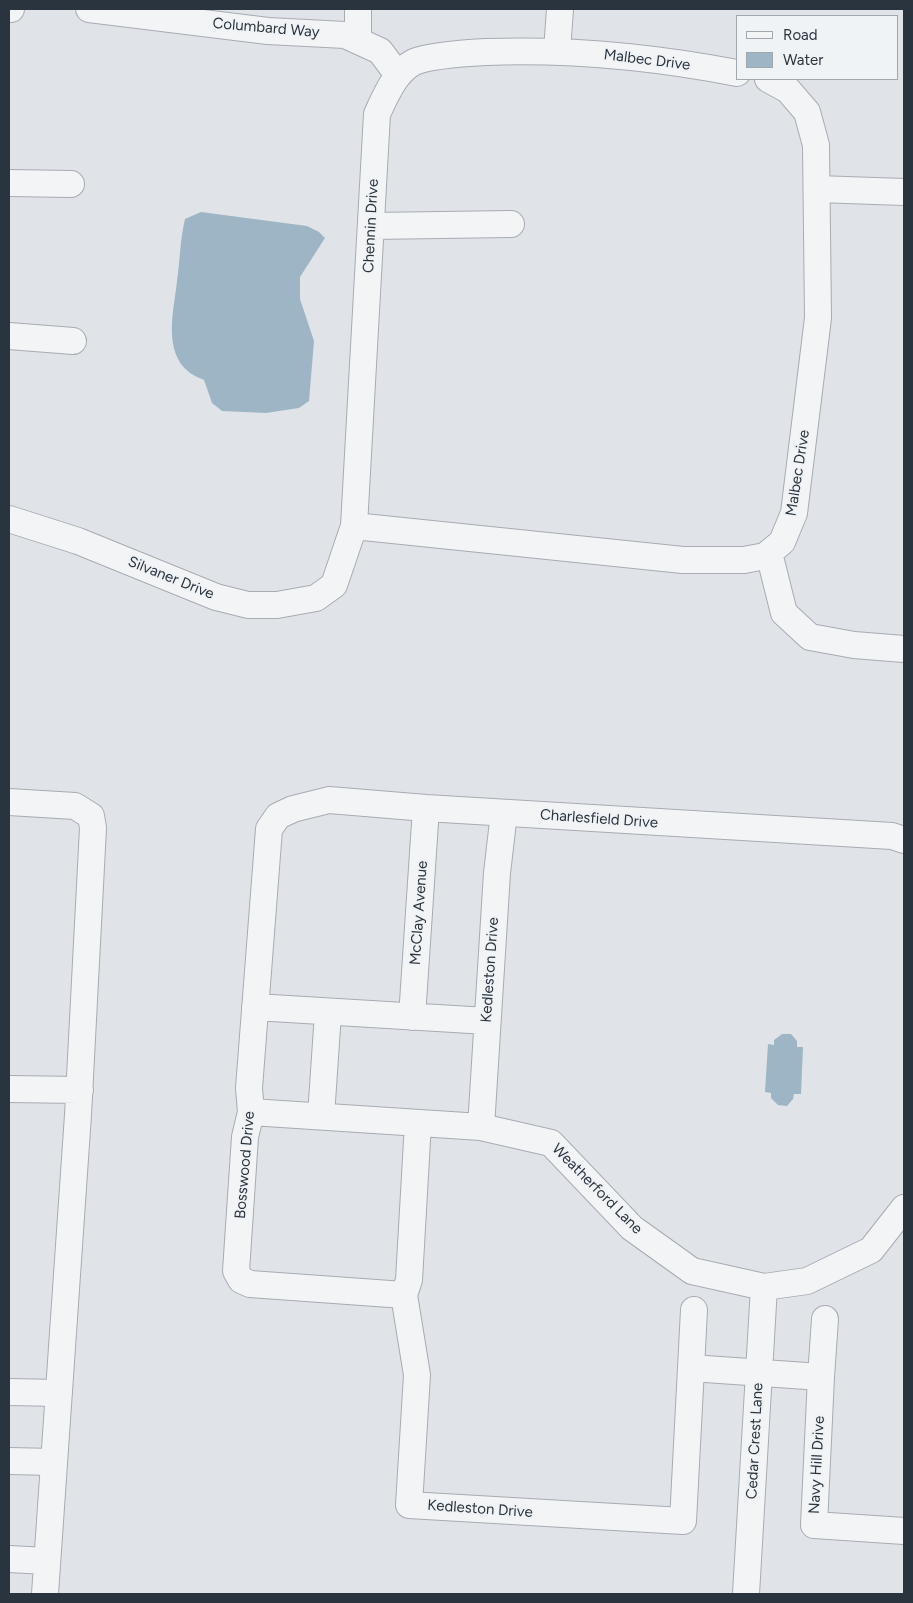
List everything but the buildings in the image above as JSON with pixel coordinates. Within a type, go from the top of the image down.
[{"type":"street","name":"Columbard Way","points":[[89,9],[268,31],[345,35],[380,51],[398,75]]},
{"type":"street","points":[[358,9],[358,41]]},
{"type":"street","points":[[557,51],[560,9]]},
{"type":"street","name":"Malbec Drive","points":[[557,51],[642,59],[736,73]]},
{"type":"street","name":"Chennin Drive","points":[[334,584],[354,526],[378,114],[398,75],[415,62],[460,53],[557,51]]},
{"type":"street","name":"Malbec Drive","points":[[769,553],[782,542],[794,513],[818,318],[816,145],[807,112],[788,90],[770,80]]},
{"type":"street","points":[[9,183],[70,184]]},
{"type":"street","points":[[817,189],[904,192]]},
{"type":"street","points":[[371,226],[511,224]]},
{"type":"street","points":[[9,336],[73,341]]},
{"type":"street","name":"Silvaner Drive","points":[[9,519],[78,541],[216,597],[248,605],[277,605],[316,598],[334,584]]},
{"type":"street","points":[[354,526],[683,560],[744,560],[765,556],[769,553],[784,612],[810,637],[854,645],[904,649]]},
{"type":"street","name":"Charlesfield Drive","points":[[293,809],[329,800],[504,813],[892,836],[904,840]]},
{"type":"street","points":[[9,802],[75,806],[91,816],[93,828],[80,1090],[45,1594]]},
{"type":"street","name":"McClay Avenue","points":[[412,1017],[426,808]]},
{"type":"street","name":"Bosswood Drive","points":[[293,809],[278,816],[268,829],[249,1088],[251,1112],[245,1137],[236,1272],[241,1280],[250,1284],[404,1295]]},
{"type":"street","name":"Kedleston Drive","points":[[481,1127],[497,873],[504,813]]},
{"type":"street","points":[[255,1007],[328,1013],[487,1021]]},
{"type":"street","points":[[321,1116],[328,1013]]},
{"type":"street","points":[[9,1089],[80,1090]]},
{"type":"street","name":"Weatherford Lane","points":[[251,1112],[481,1127],[551,1143],[632,1228],[692,1271],[764,1287],[807,1280],[871,1250],[904,1208]]},
{"type":"street","name":"Kedleston Drive","points":[[418,1123],[409,1280],[404,1295],[417,1375],[409,1505],[683,1521],[691,1368]]},
{"type":"street","name":"Cedar Crest Lane","points":[[746,1594],[764,1287]]},
{"type":"street","points":[[694,1310],[691,1368],[759,1374],[821,1377],[825,1319]]},
{"type":"street","name":"Navy Hill Drive","points":[[821,1377],[814,1525],[904,1531]]},
{"type":"street","points":[[9,1392],[59,1393]]},
{"type":"street","points":[[9,1461],[54,1462]]},
{"type":"street","points":[[9,1559],[47,1561]]},
{"type":"water","points":[[201,212],[307,226],[319,232],[325,238],[300,277],[300,299],[314,341],[309,401],[299,408],[266,413],[222,411],[212,403],[204,380],[190,373],[181,364],[176,354],[173,342],[172,317],[183,227],[185,219]]},
{"type":"water","points":[[782,1034],[791,1034],[797,1041],[797,1047],[803,1047],[801,1094],[794,1094],[793,1099],[787,1106],[778,1105],[771,1098],[771,1093],[765,1092],[768,1044],[774,1045],[774,1040]]}]
